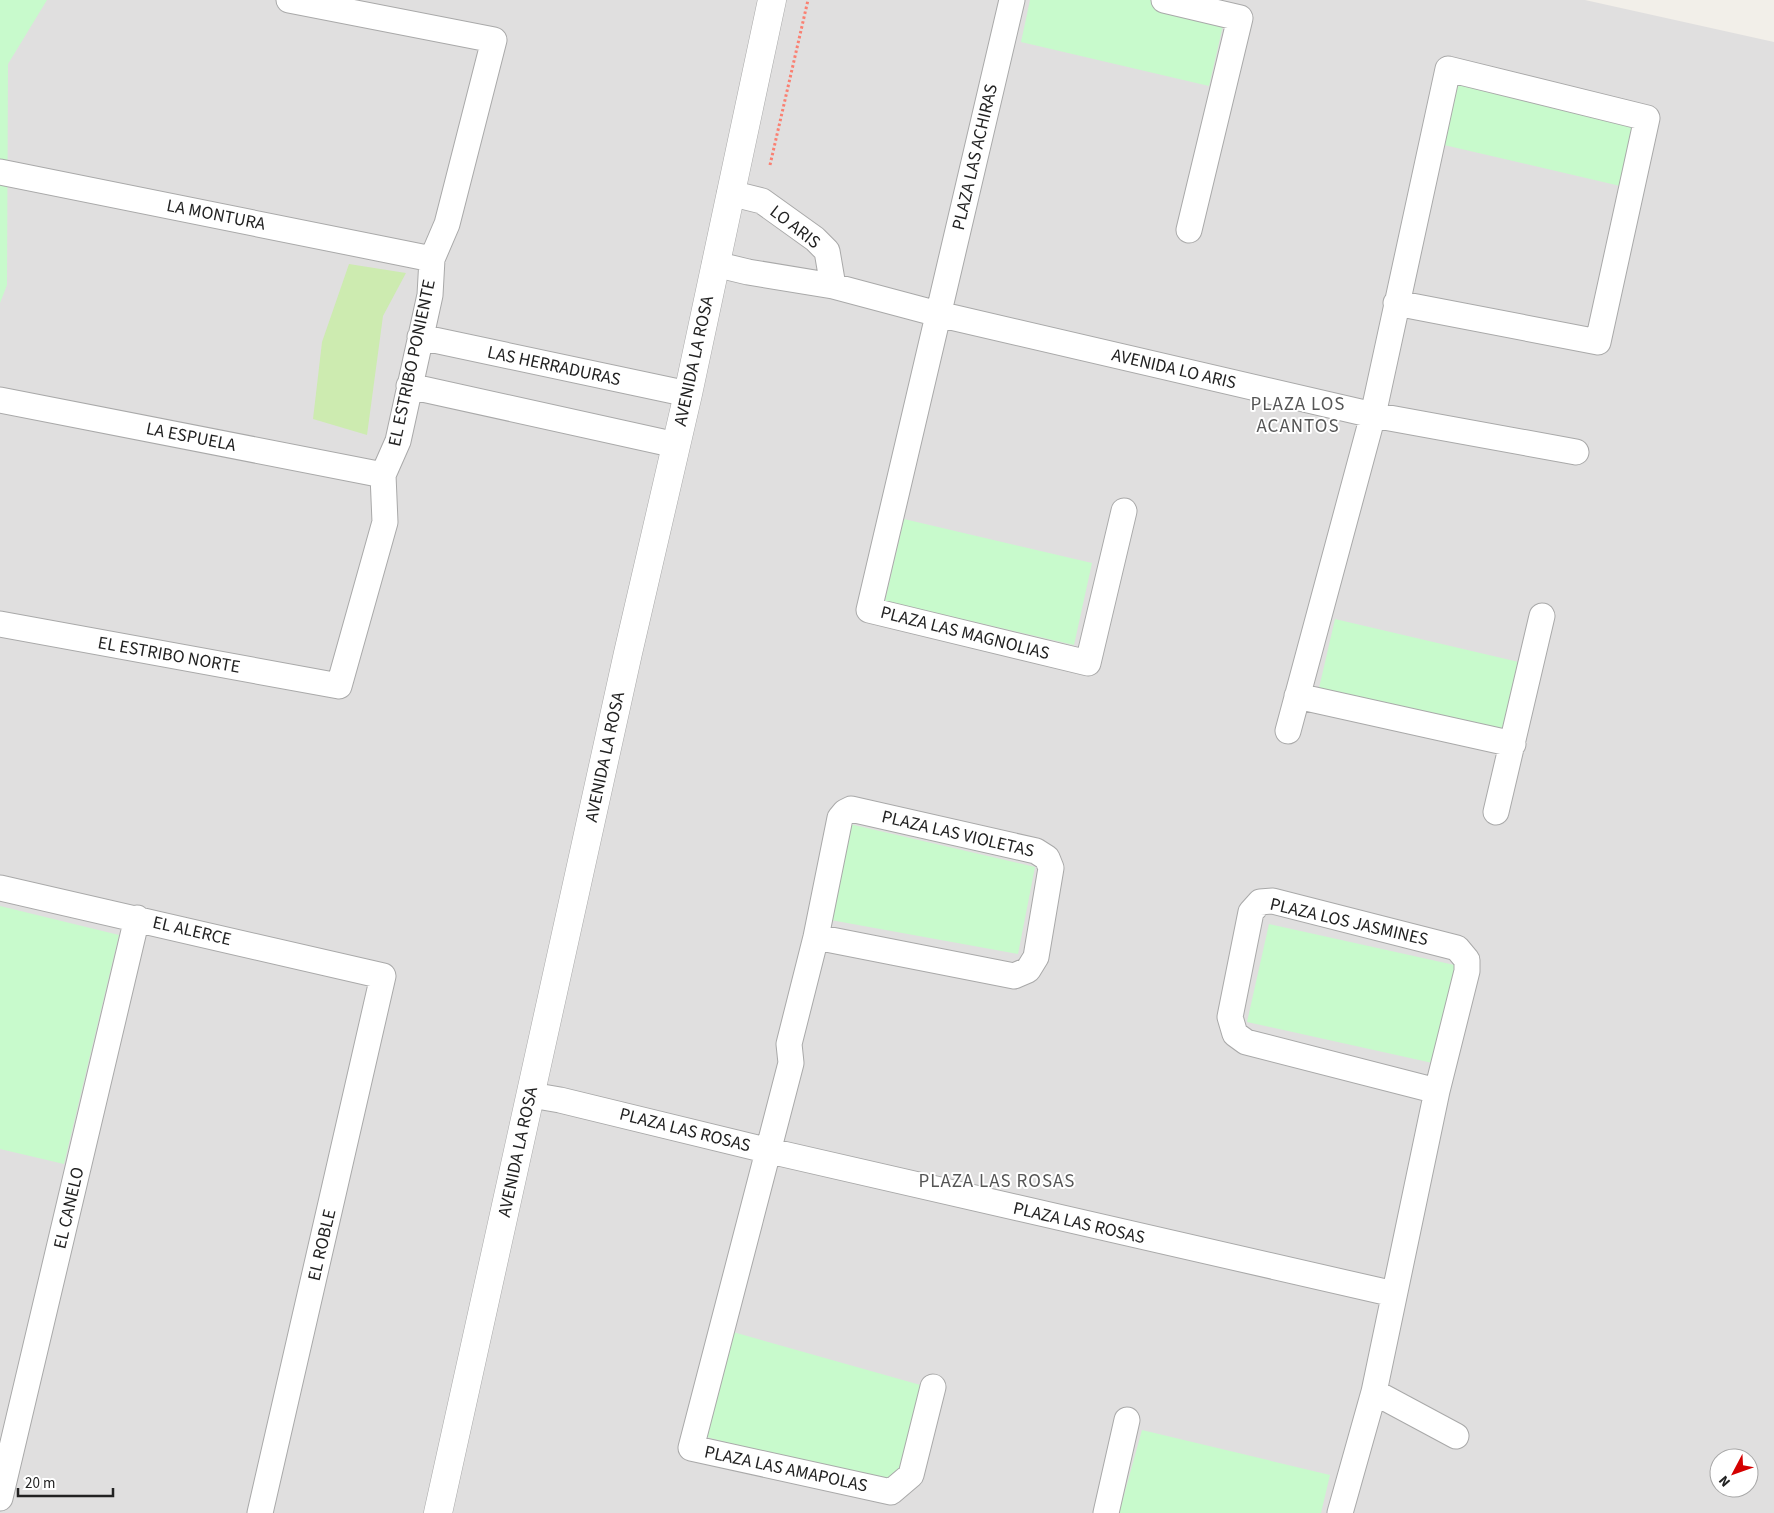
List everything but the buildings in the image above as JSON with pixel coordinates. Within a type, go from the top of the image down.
[{"type":"street","name":"EL ESTRIBO PONIENTE","points":[[290,0],[494,40],[446,224],[432,259],[430,295],[398,441],[383,475],[385,522],[339,686]]},
{"type":"street","name":"AVENIDA LA ROSA","points":[[438,1513],[688,394],[772,0]]},
{"type":"street","name":"PLAZA LAS ACHIRAS","points":[[938,314],[1012,0]]},
{"type":"street","points":[[1164,0],[1240,18],[1190,230]]},
{"type":"street","points":[[1288,731],[1373,415],[1396,303],[1448,69],[1646,118],[1598,342],[1396,303]]},
{"type":"street","name":"LA MONTURA","points":[[0,172],[432,259]]},
{"type":"street","name":"LO ARIS","points":[[730,193],[762,201],[815,239],[827,251],[833,286]]},
{"type":"street","points":[[715,264],[748,272],[833,286]]},
{"type":"street","name":"AVENIDA LO ARIS","points":[[833,286],[938,314],[1373,415],[1576,452]]},
{"type":"street","name":"PLAZA LAS MAGNOLIAS","points":[[938,314],[869,610],[1088,663],[1124,511]]},
{"type":"street","name":"LAS HERRADURAS","points":[[420,337],[688,394]]},
{"type":"street","points":[[409,386],[676,445]]},
{"type":"street","name":"LA ESPUELA","points":[[0,400],[383,475]]},
{"type":"street","points":[[1496,812],[1542,616]]},
{"type":"street","name":"EL ESTRIBO NORTE","points":[[0,624],[339,686]]},
{"type":"street","points":[[1297,696],[1513,744]]},
{"type":"street","name":"PLAZA LAS VIOLETAS","points":[[770,1151],[791,1063],[789,1044],[824,939],[840,818],[845,812],[851,809],[1036,851],[1047,858],[1052,868],[1036,957],[1028,970],[1014,976],[824,939]]},
{"type":"street","name":"EL ALERCE","points":[[0,888],[383,976]]},
{"type":"street","name":"PLAZA LOS JASMINES","points":[[1340,1513],[1374,1392],[1437,1091],[1467,971],[1467,960],[1457,948],[1273,901],[1260,902],[1251,912],[1230,1017],[1235,1034],[1246,1042],[1437,1091]]},
{"type":"street","name":"EL CANELO","points":[[0,1498],[137,918]]},
{"type":"street","name":"EL ROBLE","points":[[260,1513],[383,976]]},
{"type":"street","name":"PLAZA LAS ROSAS","points":[[531,1095],[560,1100],[770,1151],[1394,1294]]},
{"type":"street","name":"PLAZA LAS AMAPOLAS","points":[[770,1151],[691,1448],[891,1492],[911,1475],[933,1386]]},
{"type":"street","points":[[1374,1392],[1456,1436]]},
{"type":"street","points":[[1106,1513],[1128,1420]]},
{"type":"shaded area","points":[[0,0],[1585,0],[1774,42],[1774,1513],[0,1513]]},
{"type":"green space","points":[[0,0],[47,0],[8,64],[7,285],[0,303]]},
{"type":"green space","points":[[1030,0],[1211,0],[1228,4],[1209,86],[1021,42]]},
{"type":"green space","points":[[1463,63],[1652,107],[1633,189],[1444,145]]},
{"type":"green space","points":[[349,264],[406,273],[383,316],[367,435],[313,419],[322,342]]},
{"type":"green space","points":[[904,519],[1092,563],[1074,645],[885,601]]},
{"type":"green space","points":[[1335,619],[1523,663],[1504,745],[1316,701]]},
{"type":"green space","points":[[845,823],[1035,867],[1018,954],[825,919]]},
{"type":"green space","points":[[0,906],[119,935],[64,1164],[0,1149]]},
{"type":"green space","points":[[1269,924],[1459,966],[1437,1064],[1247,1022]]},
{"type":"green space","points":[[726,1330],[924,1386],[901,1474],[880,1483],[699,1435]]},
{"type":"green space","points":[[1142,1430],[1330,1475],[1321,1513],[1119,1513]]},
{"type":"district","name":"PLAZA LOS ACANTOS","points":[[1298,415]]},
{"type":"district","name":"PLAZA LAS ROSAS","points":[[997,1181]]}]
